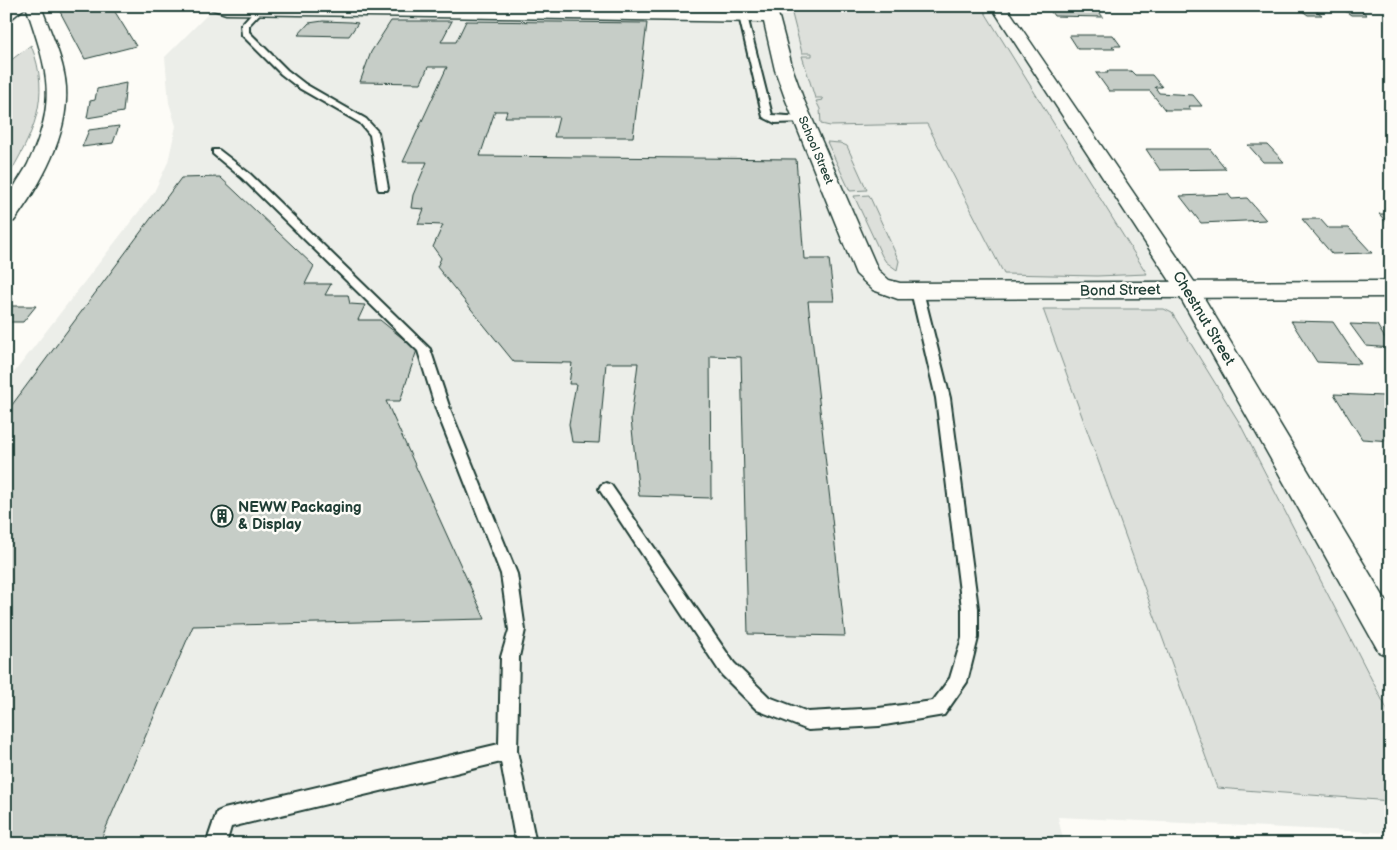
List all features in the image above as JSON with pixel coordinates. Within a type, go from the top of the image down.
[{"type":"street","points":[[6,16],[20,6]]},
{"type":"street","points":[[6,216],[22,198],[38,165],[54,118],[58,87],[51,56],[33,6]]},
{"type":"street","points":[[216,6],[260,9],[677,11],[743,16],[769,12]]},
{"type":"street","name":"Chestnut Street","points":[[998,6],[1188,288],[1391,641]]},
{"type":"street","name":"School Street","points":[[769,12],[784,70],[803,120],[868,274],[881,285]]},
{"type":"street","name":"Bond Street","points":[[881,285],[898,291],[1188,288],[1391,289]]},
{"type":"lane","points":[[260,9],[245,25],[245,33],[284,72],[302,86],[363,121],[376,134],[384,188]]},
{"type":"lane","points":[[743,16],[768,117],[775,120],[803,120]]},
{"type":"lane","points":[[216,152],[246,176],[424,349],[443,409],[509,574],[517,630],[510,657],[508,751],[526,844]]},
{"type":"lane","points":[[606,489],[728,669],[764,704],[808,721],[879,717],[938,708],[958,682],[970,638],[970,608],[943,398],[916,291]]},
{"type":"lane","points":[[216,844],[224,819],[508,751]]},
{"type":"shaded area","points":[[216,6],[763,6],[765,11],[993,7],[1202,333],[1273,451],[1391,664],[1391,833],[1058,817],[1064,844],[6,844],[6,383],[154,192],[168,162],[176,126],[169,103],[165,57]]},
{"type":"shaded area","points":[[790,6],[981,6],[1147,274],[1097,276],[1004,274],[927,124],[830,126],[821,124],[820,109],[816,101],[823,100],[822,98],[815,98],[802,56],[812,56],[812,53],[802,53]]},
{"type":"shaded area","points":[[31,45],[40,82],[39,99],[31,131],[6,180],[6,64]]},
{"type":"shaded area","points":[[827,142],[840,143],[847,146],[867,190],[850,191]]},
{"type":"shaded area","points":[[869,195],[899,261],[897,270],[886,262],[882,256],[854,196]]},
{"type":"shaded area","points":[[1043,309],[1164,309],[1172,313],[1239,422],[1391,717],[1391,801],[1217,788]]},
{"type":"building","points":[[57,6],[85,6],[88,12],[112,7],[136,46],[85,59]]},
{"type":"building","points":[[1047,6],[1095,7],[1103,17],[1054,16]]},
{"type":"building","points":[[1357,7],[1367,15],[1351,15],[1341,8]]},
{"type":"building","points":[[1314,9],[1322,15],[1308,15],[1301,10]]},
{"type":"building","points":[[323,21],[358,23],[349,36],[298,35],[309,23]]},
{"type":"building","points":[[391,21],[452,21],[441,42],[456,42],[466,21],[647,23],[633,137],[554,137],[559,117],[505,117],[507,111],[495,111],[480,156],[796,159],[804,259],[829,259],[834,301],[808,301],[845,636],[748,634],[741,357],[710,356],[711,498],[639,496],[631,419],[638,363],[606,363],[599,443],[572,442],[569,424],[576,384],[569,384],[572,363],[514,362],[437,267],[441,258],[433,247],[443,225],[418,224],[424,209],[411,208],[413,195],[427,162],[403,162],[447,67],[428,67],[421,83],[360,82],[371,52]]},
{"type":"building","points":[[1069,35],[1113,35],[1121,46],[1112,46],[1115,49],[1078,49]]},
{"type":"building","points":[[1107,71],[1131,71],[1135,75],[1152,75],[1162,87],[1155,87],[1159,93],[1193,95],[1202,106],[1188,106],[1191,110],[1165,110],[1150,91],[1109,91],[1096,73],[1108,73]]},
{"type":"building","points":[[126,83],[123,112],[87,118],[90,101],[95,100],[97,89]]},
{"type":"building","points":[[119,126],[113,143],[82,147],[89,130]]},
{"type":"building","points":[[1248,145],[1268,145],[1284,162],[1263,162]]},
{"type":"building","points":[[1146,149],[1210,149],[1226,169],[1160,170]]},
{"type":"building","name":"NEWW Packaging & Display","points":[[220,177],[314,266],[305,284],[331,284],[325,295],[348,295],[350,304],[365,305],[358,320],[380,320],[417,350],[400,401],[386,401],[485,619],[193,626],[99,844],[6,844],[6,413],[181,178]]},
{"type":"building","points":[[1228,194],[1232,199],[1247,198],[1266,220],[1201,223],[1180,196]]},
{"type":"building","points":[[1379,214],[1391,214],[1391,227]]},
{"type":"building","points":[[1302,219],[1320,219],[1328,228],[1349,228],[1372,253],[1332,254]]},
{"type":"building","points":[[6,299],[13,299],[7,306],[36,306],[23,322],[6,322]]},
{"type":"building","points":[[1291,321],[1333,322],[1361,364],[1317,362]]},
{"type":"building","points":[[1350,324],[1377,325],[1391,348],[1366,346]]},
{"type":"building","points":[[1334,394],[1383,396],[1391,408],[1391,441],[1362,439]]},
{"type":"place","name":"NEWW Packaging & Display","points":[[222,516]]}]
